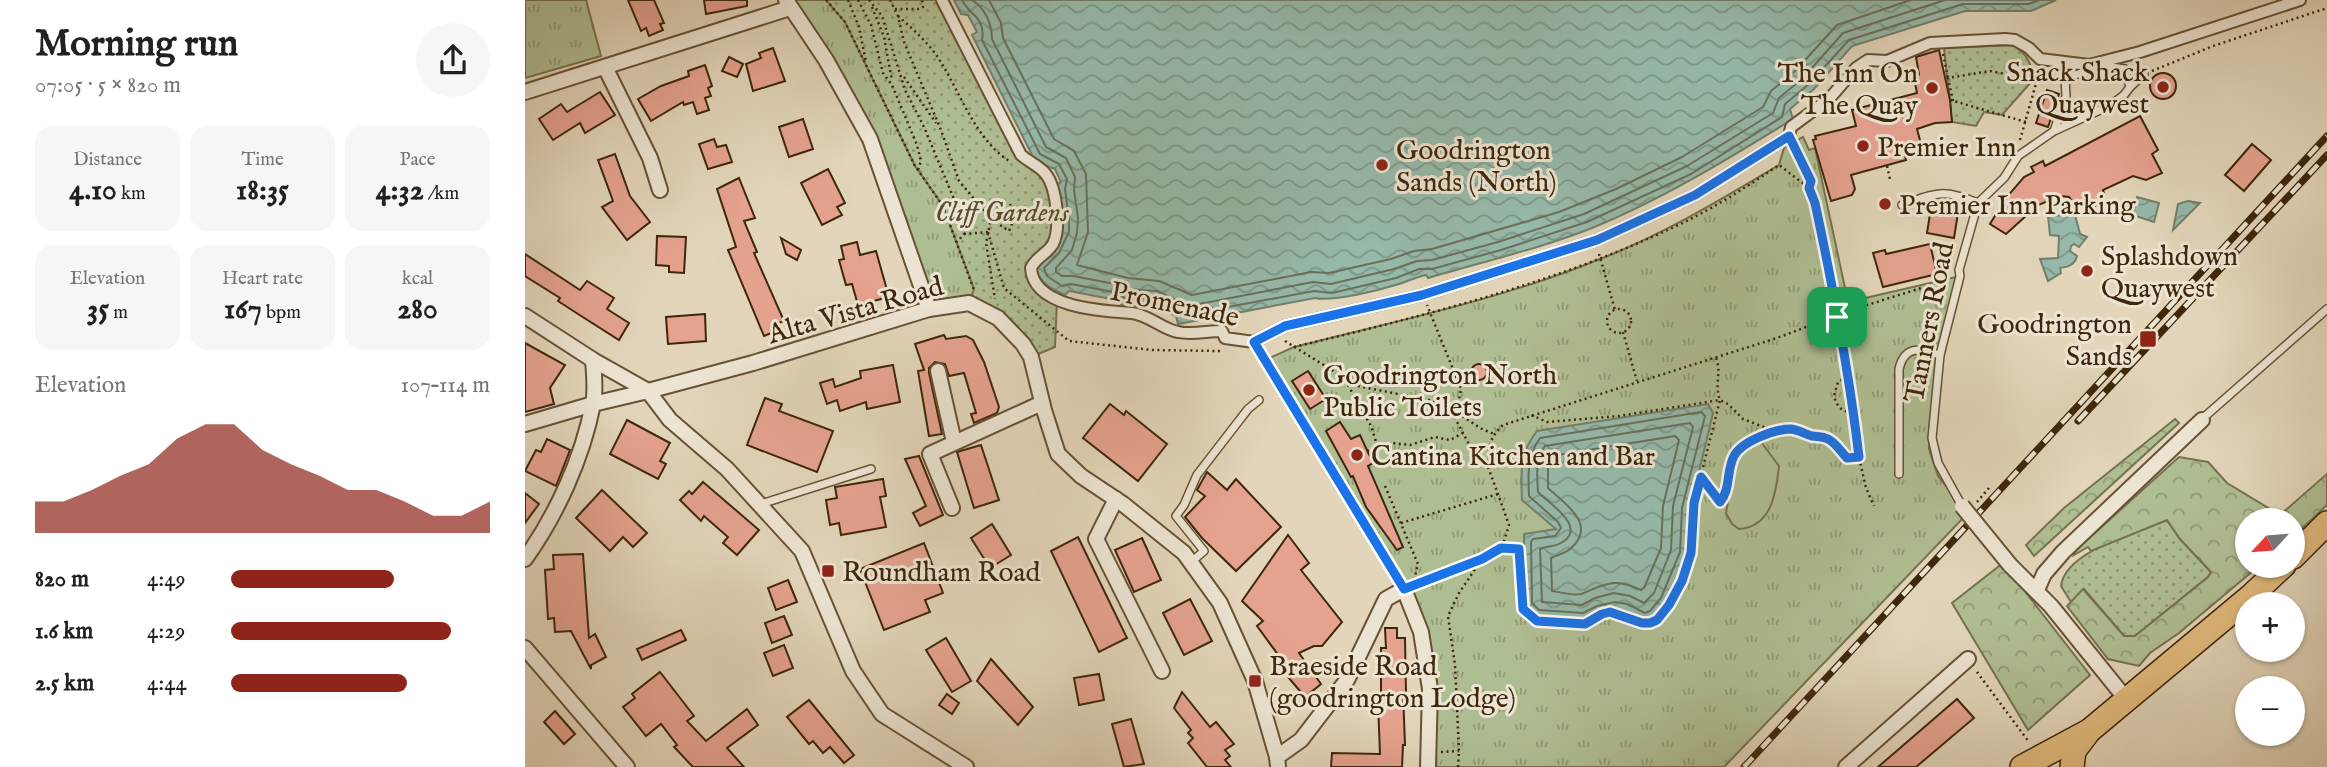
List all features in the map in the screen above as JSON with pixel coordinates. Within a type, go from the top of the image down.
[{"type":"main road","points":[[2305,545],[2327,523]]},
{"type":"main road","points":[[2072,767],[2074,751],[2089,731],[2270,578]]},
{"type":"main road","points":[[2031,762],[2089,731]]},
{"type":"street","name":"Promenade","points":[[942,0],[1021,155],[1029,163],[1042,169],[1049,179],[1057,227],[1053,243],[1035,260],[1031,268],[1037,285],[1057,301],[1120,314],[1132,313],[1177,332],[1222,331],[1225,338],[1254,342],[1285,326],[1422,295],[1597,240],[1695,195],[1789,136],[1791,127],[1829,99],[1856,68],[1868,60],[1887,61],[1930,43],[2015,40],[2029,48],[2040,59],[2088,65],[2140,52],[2300,0]]},
{"type":"street","points":[[525,92],[788,4],[826,60],[870,139],[929,309]]},
{"type":"street","points":[[605,67],[650,158],[660,190]]},
{"type":"street","name":"Alta Vista Road","points":[[647,391],[753,363],[929,309],[969,303],[998,318],[1023,344],[1031,357],[1058,454],[1081,476],[1116,499],[1184,553],[1220,603],[1255,681],[1278,762]]},
{"type":"street","points":[[525,316],[647,391],[670,420],[727,469],[802,551],[853,671],[882,714],[966,767]]},
{"type":"street","points":[[525,559],[555,512],[576,460],[593,404],[593,360]]},
{"type":"street","points":[[938,371],[954,442]]},
{"type":"street","points":[[525,424],[647,391]]},
{"type":"street","points":[[952,508],[930,454],[1042,403]]},
{"type":"street","points":[[2037,590],[2044,574],[2063,552],[2202,420]]},
{"type":"street","points":[[1116,499],[1096,539],[1162,671]]},
{"type":"street","name":"Tanners Road","points":[[1962,506],[2021,579],[2037,590],[2126,699]]},
{"type":"street","points":[[1278,762],[1301,740],[1347,680],[1386,599],[1404,589],[1421,632],[1430,690],[1428,767]]},
{"type":"street","points":[[525,648],[628,767]]},
{"type":"street","points":[[1846,767],[1968,659]]},
{"type":"lane","points":[[2054,131],[2066,96],[2065,78],[2104,66],[2125,69],[2130,87]]},
{"type":"lane","points":[[1902,205],[1939,192],[1954,192],[1978,203],[2004,178],[2018,156],[2054,131],[2111,105],[2144,74]]},
{"type":"lane","name":"Tanners Road","points":[[1962,506],[1938,463],[1932,438],[1940,355],[1960,276],[1959,270],[1978,203]]},
{"type":"lane","points":[[2202,420],[2327,309]]},
{"type":"lane","points":[[1899,474],[1901,358],[1912,350],[1925,350],[1940,355]]},
{"type":"lane","points":[[1191,562],[1204,551],[1176,516],[1185,505],[1197,475],[1248,409],[1259,400]]},
{"type":"lane","points":[[761,504],[871,469]]},
{"type":"lane","points":[[1383,555],[1404,589]]},
{"type":"path","points":[[826,0],[845,23],[918,170],[943,206],[974,289],[969,303]]},
{"type":"path","points":[[848,0],[859,27],[867,69]]},
{"type":"path","points":[[857,0],[871,25],[883,73],[892,85]]},
{"type":"path","points":[[869,0],[884,37],[892,85],[917,145],[921,161],[918,170]]},
{"type":"path","points":[[890,0],[959,181],[991,219],[1009,230],[1015,217],[1010,204]]},
{"type":"path","points":[[895,9],[918,9],[923,6],[922,0]]},
{"type":"path","points":[[871,5],[882,16],[905,90],[924,127],[959,211],[964,234]]},
{"type":"path","points":[[2144,74],[2213,46],[2327,8]]},
{"type":"path","points":[[898,16],[941,61],[992,148],[1009,161],[1029,163]]},
{"type":"path","points":[[1940,43],[1952,100],[2026,122]]},
{"type":"path","points":[[2018,156],[2040,59]]},
{"type":"path","points":[[1948,78],[1993,71],[2037,80]]},
{"type":"path","points":[[902,75],[941,130]]},
{"type":"path","points":[[1789,136],[1811,181],[1809,188]]},
{"type":"path","points":[[1779,165],[1809,188],[1815,203],[1844,342],[1859,457],[1866,488],[1874,506]]},
{"type":"path","points":[[1887,166],[1890,178]]},
{"type":"path","points":[[991,219],[986,243],[998,318]]},
{"type":"path","points":[[957,242],[964,234],[988,232]]},
{"type":"path","points":[[1597,240],[1599,260],[1615,310]]},
{"type":"path","points":[[1488,467],[1489,444],[1503,425],[1960,276]]},
{"type":"path","points":[[1422,295],[1461,389],[1459,400],[1449,407]]},
{"type":"path","points":[[1615,310],[1623,310],[1630,319],[1629,327],[1623,332],[1615,332],[1608,325],[1608,318],[1615,310]]},
{"type":"path","points":[[1623,332],[1637,381]]},
{"type":"path","points":[[1272,333],[1335,372],[1342,383],[1429,400],[1449,407],[1494,434]]},
{"type":"path","points":[[1254,342],[1383,555]]},
{"type":"path","points":[[1404,589],[1482,559],[1501,548],[1519,549],[1523,609],[1537,621],[1585,624],[1610,612],[1642,623],[1657,620],[1682,581],[1691,553],[1694,503],[1720,400],[1716,389],[1720,367],[1716,357]]},
{"type":"path","points":[[1847,377],[1838,382],[1834,396],[1840,409],[1854,413]]},
{"type":"path","points":[[1348,384],[1371,426],[1378,449]]},
{"type":"path","points":[[1531,415],[1547,422],[1619,416],[1720,400],[1743,419],[1774,431]]},
{"type":"path","points":[[1449,407],[1470,446],[1488,467],[1498,494],[1509,525],[1501,548]]},
{"type":"path","points":[[1701,477],[1720,502],[1726,495],[1730,468],[1737,450],[1751,440],[1774,431],[1794,429],[1812,436],[1822,436],[1831,440],[1847,458],[1859,457]]},
{"type":"path","points":[[1367,451],[1393,443],[1410,445],[1435,437],[1450,440],[1463,433]]},
{"type":"path","points":[[1385,486],[1418,564],[1415,579],[1404,589]]},
{"type":"path","points":[[1401,523],[1498,494]]},
{"type":"path","points":[[1458,767],[1455,665],[1448,616],[1459,593],[1482,559]]},
{"type":"path","points":[[1968,659],[2031,762]]},
{"type":"green space","points":[[525,0],[586,0],[601,56],[525,78]]},
{"type":"green space","points":[[786,0],[826,0],[845,22],[915,166],[943,206],[974,289],[969,303],[929,309],[870,139]]},
{"type":"green space","name":"Cliff Gardens","points":[[826,0],[942,0],[1021,155],[1049,179],[1057,227],[1031,274],[1057,301],[1055,347],[1031,357],[1023,344],[969,303],[943,206],[915,166],[845,23]]},
{"type":"green space","points":[[2013,45],[2028,60],[2032,81],[2002,115],[1984,112],[1976,126],[1952,122],[1944,48]]},
{"type":"green space","points":[[1803,137],[1809,150],[1815,148],[1848,302],[1960,276],[1939,362],[1929,429],[1929,449],[1938,476],[1968,513],[1724,767],[1428,767],[1430,689],[1404,589],[1265,360],[1294,347],[1526,286],[1624,249],[1691,216],[1779,165],[1784,148]]},
{"type":"green space","points":[[2175,419],[2179,423],[2034,556],[2026,545],[2064,508]]},
{"type":"green space","points":[[1761,442],[1779,466],[1774,497],[1759,522],[1739,529],[1732,524],[1726,513],[1734,464],[1740,451]]},
{"type":"green space","points":[[2179,457],[2208,462],[2227,483],[2268,508],[2235,508],[2235,578],[2245,578],[2179,633],[2150,653],[2139,666],[2108,659],[2067,606],[2083,589],[2124,636],[2135,636],[2211,572],[2180,539],[2167,520],[2091,551],[2088,547],[2074,555],[2076,550]]},
{"type":"green space","points":[[2327,474],[2327,505],[2305,526],[2305,508],[2288,508]]},
{"type":"green space","points":[[2167,520],[2180,539],[2211,572],[2208,577],[2135,636],[2124,636],[2084,589],[2071,602],[2061,586],[2075,563],[2105,544]]},
{"type":"green space","points":[[2003,563],[2090,675],[2028,730],[1952,603]]},
{"type":"water","name":"Goodrington Sands (North)","points":[[954,0],[2056,0],[2031,11],[1965,11],[1852,46],[1814,89],[1790,109],[1793,119],[1670,191],[1572,236],[1428,278],[1426,275],[1369,292],[1344,297],[1315,298],[1178,324],[1176,316],[1153,306],[1123,305],[1111,299],[1069,291],[1065,295],[1051,288],[1040,277],[1036,267],[1058,238],[1063,221],[1056,185],[1061,182],[1055,169],[1035,161],[972,35],[977,32],[968,15],[961,14]]},
{"type":"water","points":[[2137,197],[2159,203],[2154,222],[2133,215]]},
{"type":"water","points":[[2188,201],[2200,203],[2173,230],[2178,204]]},
{"type":"water","points":[[2075,215],[2080,234],[2087,237],[2079,247],[2074,244],[2071,246],[2070,251],[2077,256],[2075,262],[2060,268],[2061,273],[2048,281],[2040,259],[2058,258],[2059,236],[2050,235],[2048,216]]},
{"type":"water","points":[[1708,404],[1713,413],[1688,510],[1690,512],[1684,558],[1674,591],[1666,605],[1656,615],[1643,620],[1615,609],[1585,620],[1537,618],[1525,608],[1524,534],[1556,529],[1522,500],[1524,456],[1537,431]]},
{"type":"building","points":[[628,0],[654,0],[664,23],[660,24],[663,30],[649,36],[646,28],[641,31]]},
{"type":"building","points":[[704,0],[747,0],[747,6],[706,14]]},
{"type":"building","points":[[773,48],[785,81],[753,91],[746,64],[761,58],[759,53]]},
{"type":"building","name":"Premier Inn","points":[[1939,50],[1952,122],[1935,123],[1917,129],[1921,144],[1903,149],[1906,160],[1851,175],[1855,189],[1852,195],[1831,201],[1813,140],[1816,139],[1815,136],[1856,126],[1852,110],[1917,93],[1915,83],[1919,74],[1916,57]]},
{"type":"building","points":[[729,57],[743,64],[737,77],[722,71]]},
{"type":"building","points":[[705,65],[712,86],[708,88],[711,96],[705,98],[709,110],[697,114],[693,102],[684,105],[683,102],[651,121],[638,99],[661,86],[689,76],[688,71]]},
{"type":"building","points":[[2163,73],[2172,77],[2176,86],[2172,95],[2163,99],[2154,95],[2150,86],[2154,77]]},
{"type":"building","points":[[2047,90],[2059,94],[2048,127],[2036,123]]},
{"type":"building","points":[[600,92],[615,115],[585,133],[580,123],[553,140],[539,119],[561,104],[567,112]]},
{"type":"building","points":[[2140,116],[2158,150],[2152,154],[2162,173],[2146,180],[2133,176],[2103,190],[2105,196],[2094,207],[2075,205],[2069,197],[2060,196],[2038,205],[2006,234],[1990,224],[2006,198],[2024,177],[2034,172],[2031,167],[2043,161],[2045,166]]},
{"type":"building","points":[[803,119],[813,149],[789,157],[779,127]]},
{"type":"building","points":[[714,139],[717,147],[726,145],[732,162],[708,169],[699,144]]},
{"type":"building","points":[[2252,144],[2271,160],[2244,191],[2225,175]]},
{"type":"building","points":[[615,154],[630,196],[650,222],[627,240],[602,207],[613,201],[598,160]]},
{"type":"building","points":[[828,169],[845,203],[837,207],[842,215],[822,225],[801,183]]},
{"type":"building","points":[[739,178],[755,218],[744,221],[757,252],[754,253],[784,321],[776,324],[779,330],[764,336],[728,250],[736,247],[717,189]]},
{"type":"building","points":[[1931,208],[1958,213],[1954,238],[1927,233]]},
{"type":"building","points":[[657,236],[686,237],[684,273],[669,272],[669,266],[656,265]]},
{"type":"building","points":[[781,238],[801,250],[797,260],[786,254]]},
{"type":"building","points":[[857,242],[860,255],[876,251],[889,297],[858,305],[852,284],[846,285],[839,260],[844,259],[841,246]]},
{"type":"building","points":[[1930,244],[1937,274],[1883,287],[1873,253],[1885,250],[1886,254]]},
{"type":"building","points":[[525,254],[580,290],[587,281],[614,298],[607,309],[629,323],[619,340],[525,276]]},
{"type":"building","points":[[705,314],[706,341],[668,344],[666,317]]},
{"type":"building","points":[[944,335],[946,339],[966,336],[973,340],[984,362],[999,407],[997,413],[974,423],[971,414],[976,413],[964,373],[949,376],[945,364],[935,362],[929,368],[929,373],[942,434],[929,436],[918,371],[924,370],[915,344]]},
{"type":"building","points":[[525,343],[565,365],[550,388],[554,404],[525,412]]},
{"type":"building","points":[[1476,364],[1482,364],[1487,372],[1485,378],[1476,380],[1471,375],[1471,369]]},
{"type":"building","points":[[893,365],[900,402],[867,409],[866,402],[840,411],[837,400],[827,404],[820,383],[833,379],[835,387],[861,378],[860,371]]},
{"type":"building","name":"Goodrington North Public Toilets","points":[[1308,371],[1326,399],[1310,409],[1292,381]]},
{"type":"building","points":[[765,398],[782,404],[779,411],[833,431],[817,472],[747,445]]},
{"type":"building","points":[[1110,404],[1124,415],[1126,411],[1167,444],[1138,481],[1083,438]]},
{"type":"building","points":[[627,420],[670,443],[660,461],[666,464],[658,479],[610,454]]},
{"type":"building","points":[[1340,422],[1351,439],[1360,435],[1373,463],[1368,466],[1403,547],[1397,550],[1366,507],[1353,476],[1351,477],[1326,431]]},
{"type":"building","points":[[547,439],[570,450],[556,486],[525,471],[536,450],[541,452]]},
{"type":"building","points":[[981,445],[999,500],[974,508],[957,452]]},
{"type":"building","points":[[919,456],[943,515],[920,526],[913,513],[926,506],[905,459]]},
{"type":"building","points":[[1207,472],[1227,490],[1236,479],[1281,527],[1236,571],[1185,517],[1205,496],[1197,490]]},
{"type":"building","points":[[883,479],[886,496],[880,497],[886,527],[841,535],[839,523],[830,525],[826,500],[837,498],[835,487]]},
{"type":"building","points":[[703,482],[759,530],[737,555],[723,543],[728,537],[704,516],[701,521],[680,500],[689,491],[692,494]]},
{"type":"building","points":[[602,490],[647,533],[633,547],[623,537],[610,551],[576,518]]},
{"type":"building","points":[[525,493],[539,504],[525,523]]},
{"type":"building","points":[[992,524],[1011,555],[990,568],[971,538]]},
{"type":"building","points":[[1288,535],[1309,563],[1301,570],[1342,622],[1322,646],[1314,646],[1299,653],[1321,684],[1305,697],[1288,677],[1290,671],[1257,626],[1263,621],[1242,601]]},
{"type":"building","points":[[1078,537],[1127,638],[1099,652],[1051,551]]},
{"type":"building","points":[[1142,538],[1161,580],[1134,592],[1115,550]]},
{"type":"building","points":[[924,543],[943,593],[925,600],[930,612],[884,630],[860,569]]},
{"type":"building","points":[[583,554],[589,638],[595,634],[606,657],[591,665],[591,669],[571,631],[555,632],[554,618],[548,619],[545,570],[554,569],[553,555]]},
{"type":"building","points":[[788,580],[797,602],[776,610],[768,588]]},
{"type":"building","points":[[1190,599],[1212,641],[1184,655],[1163,613]]},
{"type":"building","points":[[784,616],[792,635],[772,643],[765,623]]},
{"type":"building","points":[[1385,628],[1397,628],[1397,638],[1405,638],[1405,745],[1402,767],[1331,767],[1332,753],[1380,754],[1378,703],[1381,703],[1381,648],[1386,648]]},
{"type":"building","points":[[681,630],[686,640],[642,660],[637,649]]},
{"type":"building","points":[[946,638],[971,681],[952,692],[926,650]]},
{"type":"building","points":[[784,645],[793,668],[773,676],[764,653]]},
{"type":"building","points":[[991,659],[1033,707],[1018,725],[977,681]]},
{"type":"building","points":[[660,672],[694,716],[687,721],[706,741],[747,709],[758,725],[727,748],[744,767],[693,767],[674,747],[677,745],[661,724],[646,736],[623,707],[635,698],[632,694]]},
{"type":"building","points":[[1099,674],[1104,700],[1079,705],[1074,678]]},
{"type":"building","points":[[1182,692],[1210,727],[1216,722],[1234,744],[1225,750],[1230,756],[1225,760],[1231,767],[1207,767],[1188,743],[1193,738],[1188,733],[1191,730],[1174,708]]},
{"type":"building","points":[[947,694],[959,703],[952,714],[939,705]]},
{"type":"building","points":[[1957,699],[1974,718],[1916,767],[1878,767]]},
{"type":"building","points":[[809,700],[854,755],[844,763],[830,747],[823,753],[813,741],[809,744],[787,717]]},
{"type":"building","points":[[555,711],[575,734],[564,744],[544,722]]},
{"type":"building","points":[[1131,719],[1144,764],[1124,767],[1112,724]]},
{"type":"railway","points":[[1744,767],[2327,136]]},
{"type":"railway","points":[[2078,421],[2327,155]]},
{"type":"place","name":"Snack Shack Quaywest","points":[[2163,87]]},
{"type":"place","name":"The Inn On The Quay","points":[[1932,88]]},
{"type":"place","name":"Premier Inn","points":[[1863,146]]},
{"type":"place","name":"Goodrington Sands (North)","points":[[1382,165]]},
{"type":"place","name":"Premier Inn Parking","points":[[1885,204]]},
{"type":"place","name":"Splashdown Quaywest","points":[[2087,271]]},
{"type":"place","name":"Goodrington Sands","points":[[2148,339]]},
{"type":"place","name":"Goodrington North Public Toilets","points":[[1309,390]]},
{"type":"place","name":"Cantina Kitchen and Bar","points":[[1357,455]]},
{"type":"place","name":"Roundham Road","points":[[828,571]]},
{"type":"place","name":"Braeside Road (goodrington Lodge)","points":[[1255,681]]},
{"type":"route","points":[[1789,136],[1811,181],[1809,188],[1815,203],[1837,317],[1844,342],[1859,457],[1847,458],[1831,440],[1822,436],[1812,436],[1794,429],[1774,431],[1751,440],[1737,450],[1732,459],[1726,495],[1720,502],[1701,477],[1694,503],[1691,553],[1682,581],[1669,605],[1657,620],[1650,623],[1642,623],[1610,612],[1585,624],[1537,621],[1523,609],[1519,549],[1501,548],[1482,559],[1404,589],[1254,342],[1285,326],[1422,295],[1597,240],[1695,195],[1789,136]]}]
